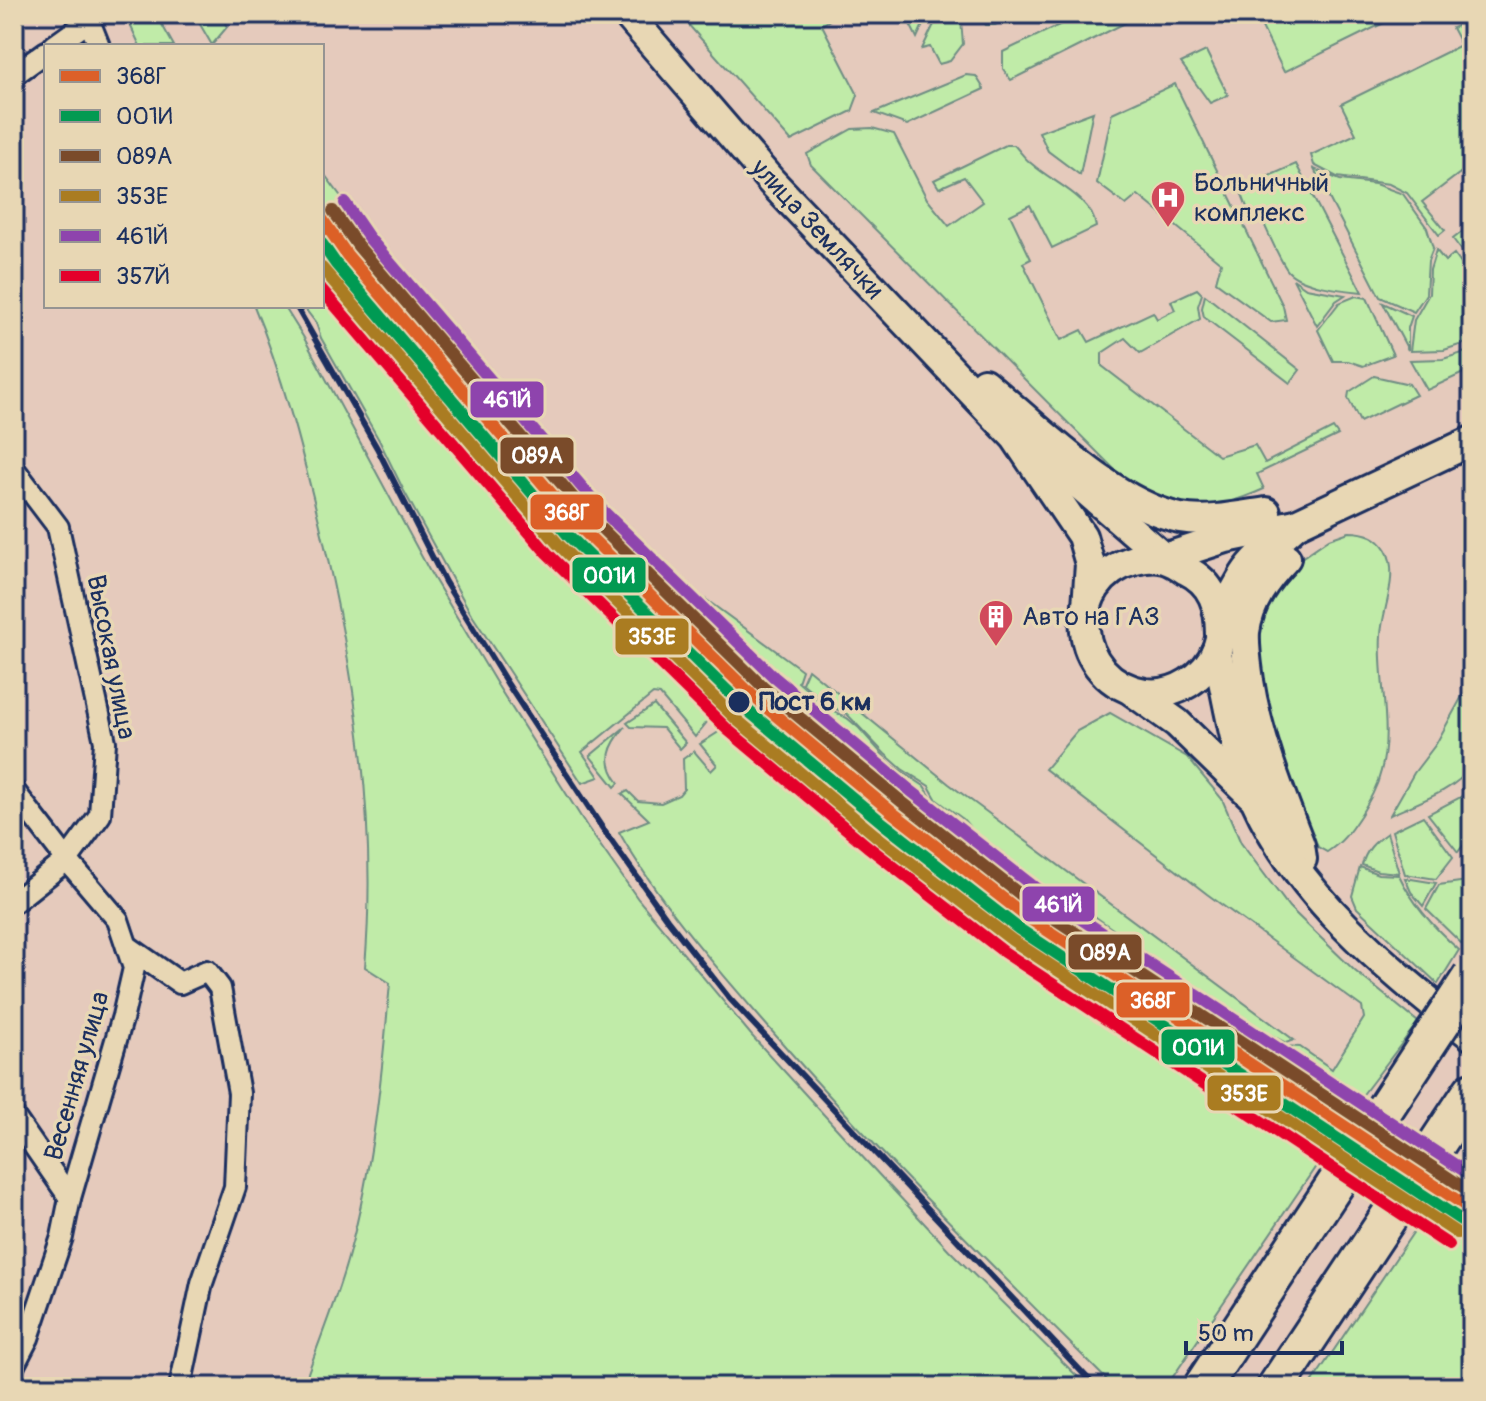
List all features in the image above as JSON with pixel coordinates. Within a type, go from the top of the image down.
[{"type":"highway","points":[[1202,1387],[1472,976]]},
{"type":"highway","points":[[1276,1387],[1472,1091]]},
{"type":"main road","name":"улица Землячки","points":[[627,14],[771,181],[1015,437],[1082,536],[1090,564],[1087,606]]},
{"type":"main road","points":[[934,354],[976,376],[1120,493],[1152,509],[1182,518],[1211,519],[1287,509],[1379,485]]},
{"type":"main road","name":"улица Землячки","points":[[1015,437],[1053,462],[1164,558]]},
{"type":"main road","points":[[1472,441],[1296,524],[1237,535],[1164,558],[1144,558],[1125,563],[1108,573],[1095,588],[1087,606],[1084,627],[1088,648],[1105,674],[1177,723],[1254,799],[1304,880],[1372,954],[1472,1036]]},
{"type":"main road","points":[[1304,880],[1300,845],[1257,722],[1246,659],[1245,631],[1262,583],[1308,539],[1341,521],[1379,485]]},
{"type":"main road","points":[[1131,691],[1161,692],[1190,683],[1205,669],[1218,643],[1230,601],[1247,572],[1296,524]]},
{"type":"main road","points":[[1164,558],[1201,577],[1213,594],[1220,614],[1218,643],[1238,746],[1254,799]]},
{"type":"street","points":[[57,44],[89,21],[98,44]]},
{"type":"street","points":[[14,75],[44,53]]},
{"type":"street","name":"Высокая улица","points":[[14,469],[58,527],[105,742],[100,815],[67,860],[14,902]]},
{"type":"street","name":"Весенняя улица","points":[[14,791],[118,920],[134,968],[62,1237],[28,1338],[14,1365]]},
{"type":"street","points":[[127,946],[180,983],[207,971],[220,988],[239,1093],[235,1187],[202,1283],[180,1387]]},
{"type":"street","points":[[14,1117],[70,1198]]},
{"type":"green space","points":[[125,14],[156,14],[173,44],[139,44]]},
{"type":"green space","points":[[194,14],[221,14],[227,27],[211,44]]},
{"type":"green space","points":[[679,14],[839,14],[822,25],[858,95],[852,111],[791,141]]},
{"type":"green space","points":[[905,14],[928,14],[917,38]]},
{"type":"green space","points":[[939,14],[957,14],[961,20],[963,44],[950,61],[939,64],[930,47],[922,49]]},
{"type":"green space","points":[[977,14],[1020,14],[995,25],[986,25]]},
{"type":"green space","points":[[1082,14],[1143,14],[1011,80],[1003,69],[1003,52]]},
{"type":"green space","points":[[1272,14],[1402,14],[1284,72],[1259,21]]},
{"type":"green space","points":[[1460,25],[1468,38],[1472,37],[1472,164],[1422,202],[1445,230],[1439,235],[1407,193],[1389,184],[1337,177],[1314,165],[1311,155],[1356,134],[1341,104],[1461,45],[1452,28]]},
{"type":"green space","points":[[1206,51],[1228,95],[1210,103],[1181,63]]},
{"type":"green space","points":[[966,75],[976,76],[984,89],[907,125],[874,113]]},
{"type":"green space","points":[[1175,84],[1283,306],[1286,320],[1271,322],[1216,282],[1221,263],[1138,195],[1126,205],[1097,183],[1112,113]]},
{"type":"green space","points":[[1093,112],[1080,175],[1048,151],[1039,132]]},
{"type":"green space","points":[[872,128],[894,134],[927,199],[949,226],[983,202],[964,177],[939,188],[934,180],[1006,145],[1014,145],[1029,162],[1080,199],[1093,216],[1096,227],[1052,248],[1030,205],[1010,215],[1031,259],[1023,263],[1061,340],[1082,330],[1089,342],[1153,312],[1157,319],[1175,310],[1171,301],[1197,289],[1202,294],[1198,306],[1200,319],[1140,353],[1125,338],[1102,353],[1102,366],[1219,456],[1255,445],[1265,463],[1333,428],[1338,435],[1257,474],[1264,489],[1227,502],[1196,506],[1181,504],[1129,484],[811,165],[807,154],[852,129]]},
{"type":"green space","points":[[1296,164],[1362,292],[1323,286],[1294,276],[1281,259],[1259,213],[1250,215],[1240,189]]},
{"type":"green space","points":[[1314,169],[1340,180],[1375,184],[1403,194],[1427,228],[1433,248],[1428,261],[1426,294],[1414,312],[1380,297]]},
{"type":"green space","points":[[324,174],[360,222],[382,260],[477,376],[594,504],[571,524],[518,469],[348,266],[324,210]]},
{"type":"green space","points":[[1472,224],[1472,264],[1453,239]]},
{"type":"green space","points":[[1436,250],[1445,261],[1454,254],[1472,279],[1472,341],[1444,350],[1410,351],[1414,320],[1429,294],[1430,270]]},
{"type":"green space","points":[[324,264],[373,326],[517,493],[689,669],[720,706],[695,737],[660,695],[653,694],[582,752],[599,777],[582,783],[470,612],[321,338],[316,323],[305,308],[324,308]]},
{"type":"green space","points":[[1293,279],[1306,288],[1345,295],[1336,301],[1317,326]]},
{"type":"green space","points":[[1205,295],[1300,370],[1290,383],[1204,317],[1202,308]]},
{"type":"green space","points":[[1356,296],[1367,298],[1393,355],[1363,366],[1348,361],[1333,361],[1318,330],[1339,303]]},
{"type":"green space","points":[[1383,303],[1412,316],[1408,328],[1408,350]]},
{"type":"green space","points":[[255,308],[285,308],[430,572],[498,686],[588,828],[638,899],[752,1036],[857,1151],[949,1250],[1088,1387],[303,1387],[339,1288],[357,1221],[376,1120],[390,983],[365,967],[368,855],[360,742],[352,687],[319,521],[274,359]]},
{"type":"green space","points":[[1472,350],[1472,369],[1427,390],[1410,360],[1443,359]]},
{"type":"green space","points":[[1374,376],[1409,384],[1416,395],[1360,422],[1348,398],[1349,392]]},
{"type":"green space","points":[[601,507],[685,584],[802,670],[798,682],[829,709],[859,728],[891,764],[924,786],[934,801],[1014,871],[1097,922],[1232,1018],[1284,1046],[1300,1047],[1332,1069],[1364,1018],[1362,1007],[1207,894],[1045,769],[1077,731],[1110,713],[1187,757],[1222,799],[1241,843],[1289,907],[1355,971],[1418,1022],[1345,1118],[1092,951],[969,862],[850,769],[733,667],[666,601],[590,515]]},
{"type":"green space","points":[[1349,532],[1375,538],[1383,545],[1390,560],[1391,581],[1381,635],[1386,738],[1381,771],[1372,794],[1349,831],[1327,852],[1318,847],[1293,795],[1257,679],[1255,625],[1294,563],[1329,539]]},
{"type":"green space","points":[[808,669],[949,784],[1294,1040],[1286,1043],[1236,1016],[1083,908],[1023,873],[1002,852],[937,800],[929,786],[885,754],[847,714],[830,706],[802,683]]},
{"type":"green space","points":[[1471,680],[1472,766],[1456,783],[1390,815],[1414,773],[1436,744]]},
{"type":"green space","points":[[654,705],[686,743],[680,749],[663,728],[631,727],[627,723]]},
{"type":"green space","points":[[736,721],[819,783],[1010,937],[1201,1062],[1327,1150],[1166,1387],[1114,1387],[939,1211],[811,1075],[729,982],[635,859],[619,832],[649,820],[622,794],[628,791],[638,801],[661,803],[679,795],[684,789],[683,759],[694,751],[711,771],[717,765],[700,744]]},
{"type":"green space","points":[[625,727],[610,754],[611,768],[619,783],[615,787],[590,756]]},
{"type":"green space","points":[[1472,788],[1472,835],[1458,852],[1428,814]]},
{"type":"green space","points":[[1423,816],[1453,857],[1436,879],[1405,874],[1392,831]]},
{"type":"green space","points":[[1387,833],[1399,873],[1378,871],[1362,865],[1371,847]]},
{"type":"green space","points":[[1360,867],[1378,874],[1399,875],[1425,916],[1459,950],[1438,984],[1357,908],[1352,896]]},
{"type":"green space","points":[[1405,878],[1436,883],[1423,906],[1411,892]]},
{"type":"green space","points":[[1467,881],[1472,886],[1472,934],[1464,946],[1426,909],[1439,885]]},
{"type":"green space","points":[[1472,1146],[1472,1216],[1439,1193]]},
{"type":"green space","points":[[1427,1212],[1472,1240],[1472,1387],[1309,1387]]},
{"type":"railway","points":[[297,308],[377,448],[445,582],[603,829],[667,919],[730,999],[1096,1387]]},
{"type":"transit line","name":"461Й","points":[[345,203],[369,238],[599,507],[774,677],[911,791],[1043,894],[1472,1176]]},
{"type":"transit line","name":"089А","points":[[333,211],[358,246],[589,516],[764,688],[1035,906],[1472,1193]]},
{"type":"transit line","name":"368Г","points":[[324,222],[347,255],[579,526],[755,698],[893,813],[1027,917],[1472,1210]]},
{"type":"transit line","name":"001И","points":[[324,247],[568,535],[746,709],[884,824],[1019,929],[1464,1222]]},
{"type":"transit line","name":"353Е","points":[[324,270],[558,544],[737,720],[875,835],[1012,940],[1457,1233]]},
{"type":"transit line","name":"357Й","points":[[324,292],[547,553],[728,730],[867,846],[1004,952],[1449,1245]]},
{"type":"place","name":"Больничный комплекс","points":[[1168,229]]},
{"type":"place","name":"Авто на ГАЗ","points":[[996,648]]},
{"type":"place","name":"Пост 6 км","points":[[739,702]]}]
